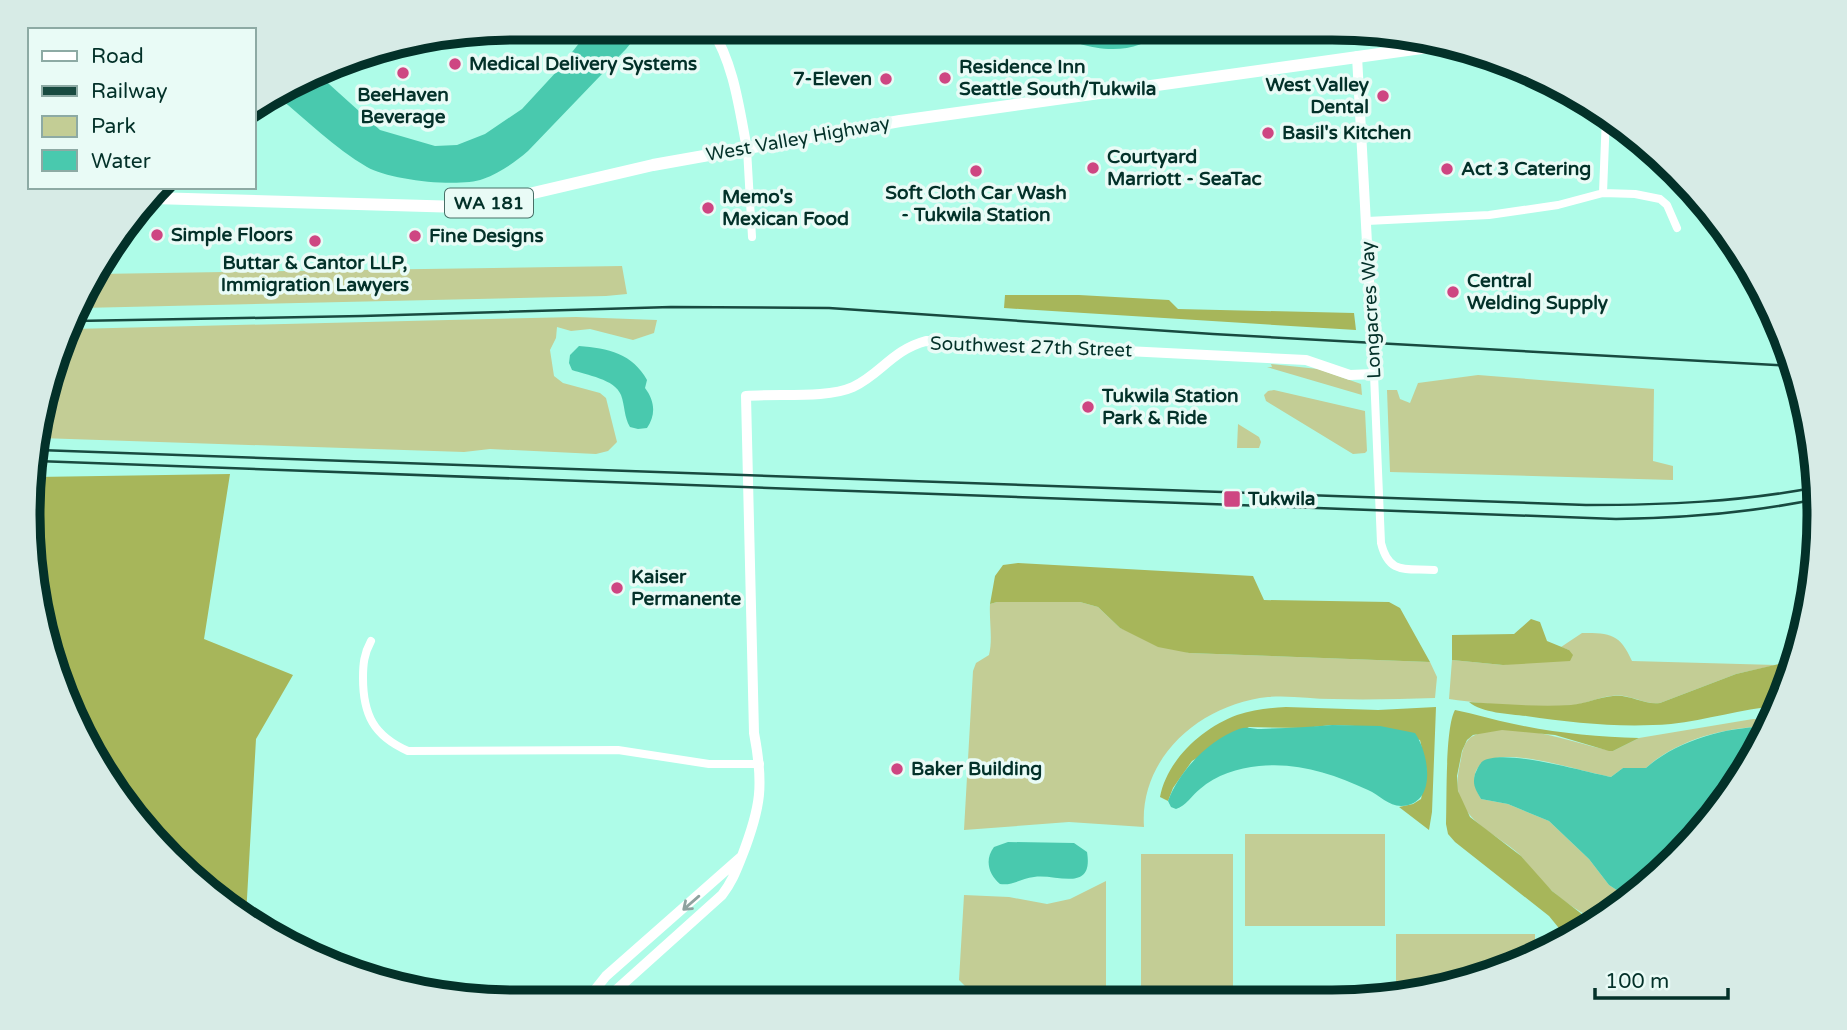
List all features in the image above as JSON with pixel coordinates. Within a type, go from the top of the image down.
[{"type":"main road","name":"West Valley Highway","points":[[161,198],[461,207],[499,201],[625,170],[900,121],[1419,48]]},
{"type":"street","points":[[718,40],[732,73],[747,149],[751,237]]},
{"type":"street","name":"Longacres Way","points":[[1357,56],[1381,543],[1388,562],[1396,568],[1434,570]]},
{"type":"street","points":[[1603,194],[1606,127]]},
{"type":"street","points":[[1367,221],[1489,215],[1558,205],[1603,194],[1635,194],[1660,199],[1667,205],[1676,228]]},
{"type":"street","name":"Southwest 27th Street","points":[[616,990],[722,895],[736,875],[754,828],[761,785],[754,733],[746,396],[837,393],[861,383],[907,347],[926,341],[1306,360],[1350,375],[1374,374]]},
{"type":"street","points":[[371,641],[363,662],[363,690],[367,712],[383,736],[408,751],[618,750],[709,764],[760,764]]},
{"type":"street","name":"Southwest 27th Street","points":[[595,990],[606,976],[741,857]]},
{"type":"green space","points":[[622,266],[627,294],[88,308],[106,274]]},
{"type":"green space","points":[[576,317],[657,320],[654,333],[633,340],[590,329],[571,331],[557,327],[556,338],[550,350],[554,376],[563,383],[600,393],[606,398],[617,442],[608,451],[596,454],[46,438],[56,392],[78,329]]},
{"type":"green space","points":[[1271,364],[1318,369],[1361,384],[1362,395],[1267,367],[1272,367]]},
{"type":"green space","points":[[1478,375],[1654,389],[1653,461],[1673,466],[1673,480],[1390,472],[1387,390],[1397,390],[1400,399],[1410,403],[1418,383]]},
{"type":"green space","points":[[1274,390],[1365,411],[1367,451],[1353,454],[1266,401],[1264,395]]},
{"type":"green space","points":[[1238,424],[1259,437],[1259,448],[1237,448]]},
{"type":"green space","points":[[1080,602],[1098,607],[1120,628],[1189,653],[1430,662],[1437,677],[1435,698],[1268,697],[1243,702],[1220,710],[1198,723],[1179,738],[1163,757],[1152,778],[1145,802],[1144,827],[1069,822],[964,830],[973,671],[976,663],[989,655],[990,604]]},
{"type":"green space","points":[[1582,633],[1607,635],[1619,640],[1632,661],[1776,665],[1736,674],[1660,703],[1618,696],[1575,705],[1529,707],[1449,699],[1452,660],[1503,665],[1569,650],[1561,647]]},
{"type":"green space","points":[[1761,719],[1757,727],[1719,732],[1687,742],[1646,768],[1623,768],[1611,777],[1517,757],[1487,761],[1481,764],[1475,775],[1481,799],[1508,804],[1549,821],[1589,859],[1609,885],[1620,892],[1587,915],[1565,902],[1536,875],[1519,854],[1472,817],[1459,796],[1458,775],[1462,753],[1464,746],[1473,736],[1506,729],[1525,731],[1613,751],[1639,738]]},
{"type":"green space","points":[[1245,834],[1385,834],[1385,926],[1245,926]]},
{"type":"green space","points":[[1141,854],[1233,854],[1233,990],[1141,990]]},
{"type":"green space","points":[[1106,881],[1106,990],[969,990],[959,980],[964,895],[1009,897],[1047,904],[1070,899]]},
{"type":"green space","points":[[1396,934],[1535,934],[1535,944],[1485,965],[1396,986]]},
{"type":"shaded area","points":[[1005,295],[1079,295],[1169,300],[1178,309],[1354,313],[1356,330],[1004,308]]},
{"type":"shaded area","points":[[230,474],[204,639],[293,675],[256,739],[247,907],[202,872],[158,828],[120,779],[89,725],[65,668],[49,608],[41,546],[42,477]]},
{"type":"shaded area","points":[[1018,563],[1253,576],[1264,600],[1389,602],[1400,608],[1430,662],[1189,653],[1158,647],[1120,628],[1098,607],[1080,602],[990,604],[995,576],[1003,565]]},
{"type":"shaded area","points":[[1531,619],[1540,622],[1547,641],[1569,650],[1573,655],[1570,661],[1503,665],[1452,660],[1452,635],[1514,634]]},
{"type":"shaded area","points":[[1784,663],[1766,708],[1671,724],[1616,725],[1562,721],[1481,709],[1469,702],[1558,706],[1619,696],[1660,703],[1736,674]]},
{"type":"shaded area","points":[[1286,707],[1378,710],[1436,707],[1429,830],[1399,807],[1421,799],[1427,772],[1420,740],[1355,726],[1249,727],[1192,761],[1173,788],[1168,801],[1160,797],[1170,770],[1178,758],[1211,728],[1243,713]]},
{"type":"shaded area","points":[[1455,710],[1545,730],[1639,738],[1609,751],[1555,735],[1502,730],[1473,735],[1467,740],[1462,751],[1457,776],[1458,791],[1470,817],[1521,856],[1552,891],[1586,916],[1561,931],[1549,916],[1448,834],[1448,747]]},
{"type":"water","points":[[582,40],[633,40],[528,151],[501,171],[472,182],[441,183],[377,172],[343,151],[283,101],[324,80],[380,130],[435,146],[457,145],[485,134],[522,109]]},
{"type":"water","points":[[1071,40],[1148,40],[1122,49],[1091,47]]},
{"type":"water","points":[[579,346],[600,348],[619,354],[641,371],[647,380],[645,388],[653,408],[647,428],[630,427],[621,395],[613,385],[572,370],[570,355]]},
{"type":"water","points":[[1380,726],[1415,733],[1426,765],[1427,777],[1421,797],[1413,803],[1397,806],[1368,790],[1329,774],[1274,765],[1243,768],[1220,776],[1176,809],[1171,807],[1168,801],[1187,768],[1206,749],[1228,734],[1245,728]]},
{"type":"water","points":[[1757,727],[1709,804],[1668,851],[1620,892],[1609,885],[1589,859],[1549,821],[1508,804],[1481,799],[1474,784],[1480,764],[1493,758],[1526,759],[1611,777],[1623,768],[1646,768],[1672,750],[1703,737]]},
{"type":"water","points":[[1008,842],[1074,843],[1087,852],[1088,865],[1085,873],[1071,879],[1043,876],[1000,884],[991,872],[989,857],[994,847]]},
{"type":"railway","points":[[82,321],[671,307],[829,308],[1213,334],[1783,365]]},
{"type":"railway","points":[[44,450],[1586,505],[1702,502],[1806,489]]},
{"type":"railway","points":[[43,461],[1616,519],[1717,514],[1807,501]]},
{"type":"place","name":"Medical Delivery Systems","points":[[455,64]]},
{"type":"place","name":"BeeHaven Beverage","points":[[403,73]]},
{"type":"place","name":"Residence Inn Seattle South/Tukwila","points":[[945,78]]},
{"type":"place","name":"7-Eleven","points":[[886,79]]},
{"type":"place","name":"West Valley Dental","points":[[1383,96]]},
{"type":"place","name":"Basil's Kitchen","points":[[1268,133]]},
{"type":"place","name":"Courtyard Marriott - SeaTac","points":[[1093,168]]},
{"type":"place","name":"Act 3 Catering","points":[[1447,169]]},
{"type":"place","name":"Soft Cloth Car Wash - Tukwila Station","points":[[976,171]]},
{"type":"place","name":"Memo's Mexican Food","points":[[708,208]]},
{"type":"place","name":"Simple Floors","points":[[157,235]]},
{"type":"place","name":"Fine Designs","points":[[415,236]]},
{"type":"place","name":"Buttar & Cantor LLP, Immigration Lawyers","points":[[315,241]]},
{"type":"place","name":"Central Welding Supply","points":[[1453,292]]},
{"type":"place","name":"Tukwila Station Park & Ride","points":[[1088,407]]},
{"type":"place","name":"Tukwila","points":[[1232,499]]},
{"type":"place","name":"Kaiser Permanente","points":[[617,588]]},
{"type":"place","name":"Baker Building","points":[[897,769]]}]
